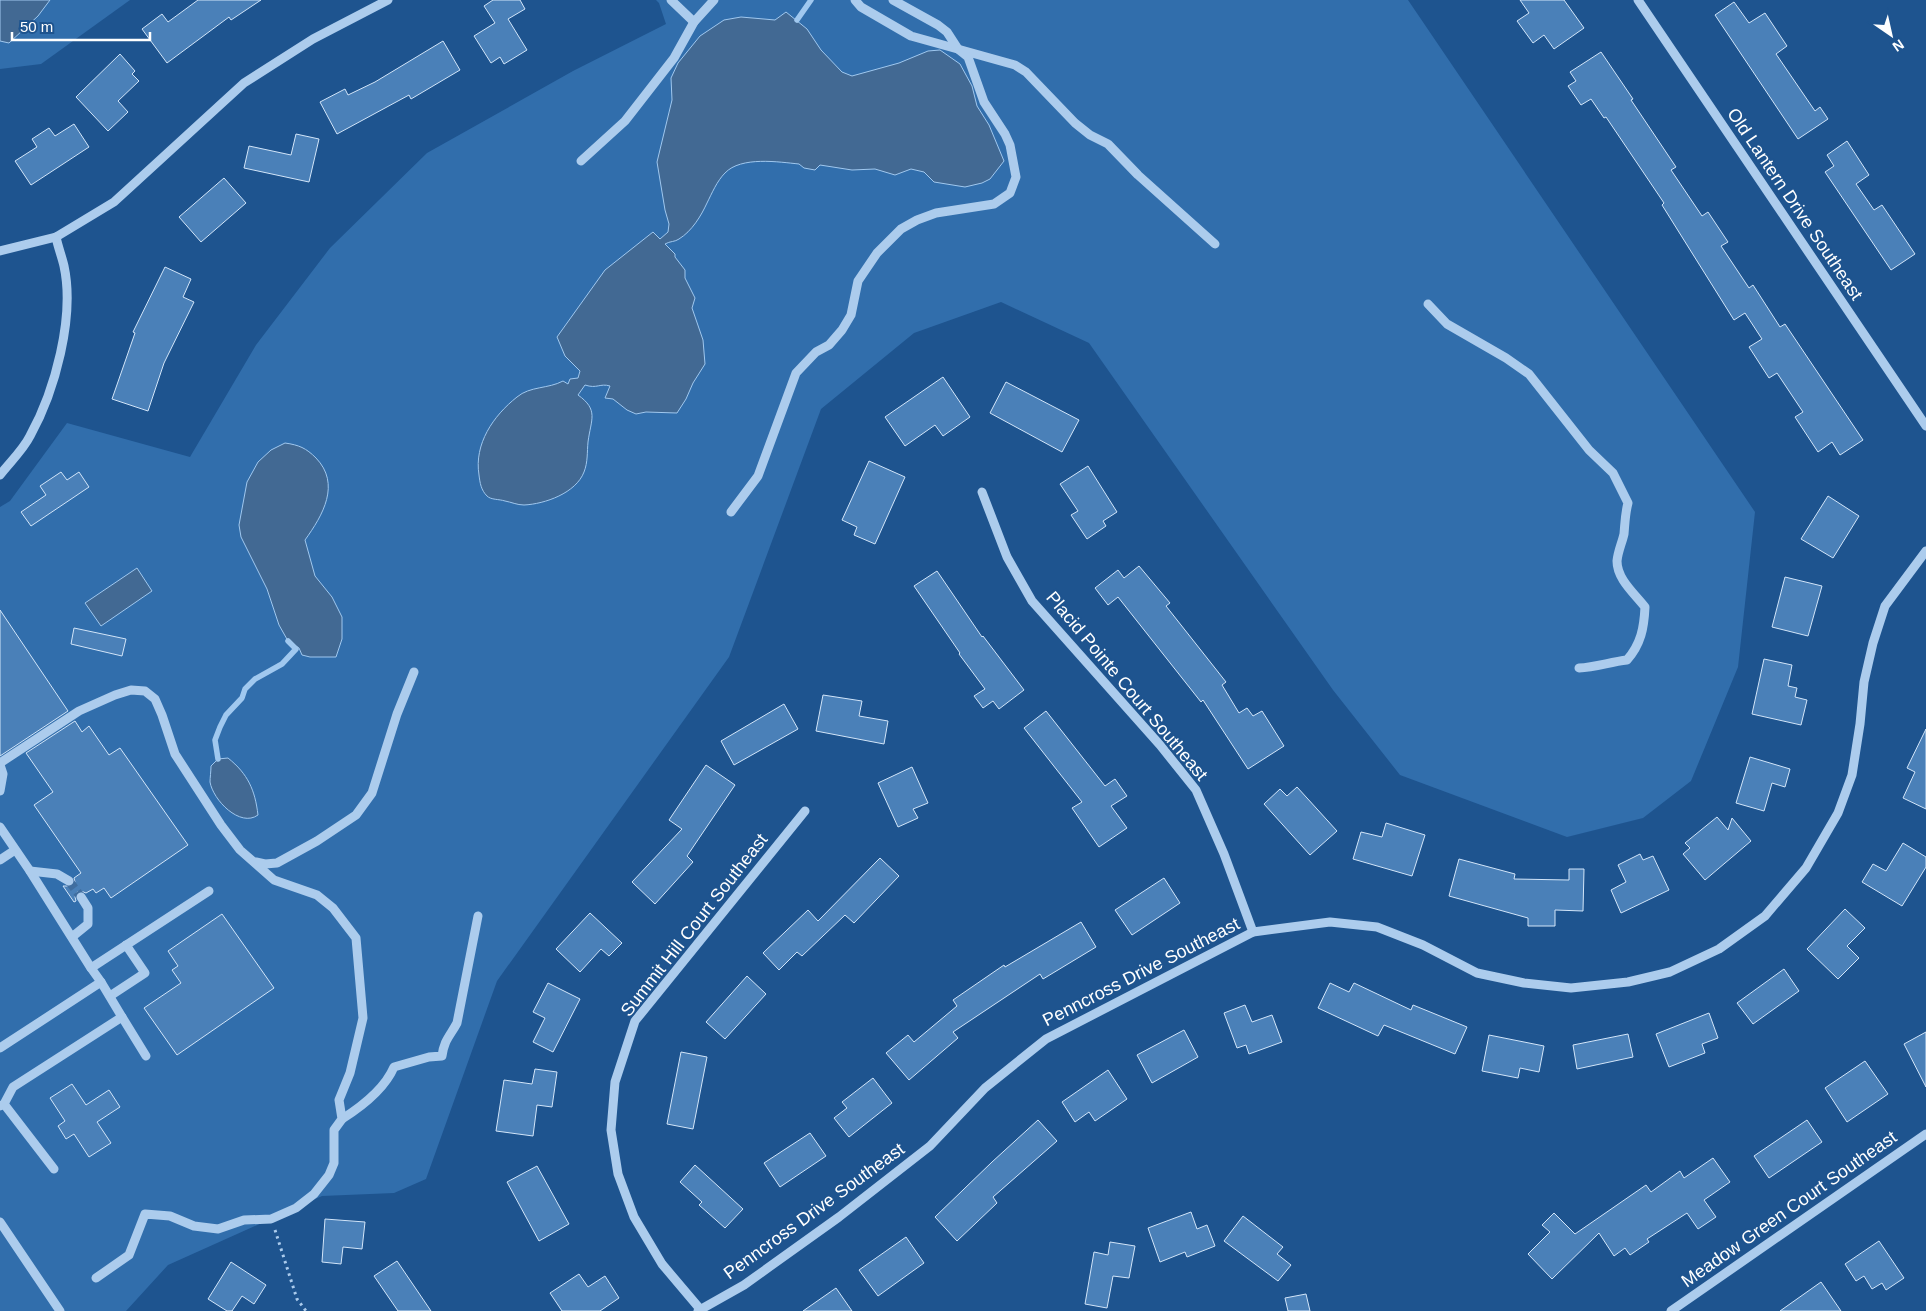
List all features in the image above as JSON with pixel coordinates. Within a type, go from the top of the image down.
[{"type":"street","points":[[0,251],[56,237],[114,202],[244,83],[313,39],[388,0]]},
{"type":"street","points":[[671,0],[694,22]]},
{"type":"street","points":[[581,161],[625,121],[674,58],[694,22],[714,0]]},
{"type":"street","points":[[855,0],[861,7],[889,25],[911,36],[1015,65],[1026,72],[1075,123],[1090,135],[1108,144],[1138,175],[1215,244]]},
{"type":"street","points":[[731,512],[758,476],[796,373],[816,352],[829,345],[842,330],[851,315],[858,281],[877,253],[901,229],[917,220],[936,214],[994,204],[1010,193],[1016,177],[1010,145],[984,102],[968,57],[958,49],[947,32],[938,25],[893,0]]},
{"type":"street","name":"Old Lantern Drive Southeast","points":[[1638,0],[1926,426]]},
{"type":"street","points":[[0,475],[30,437],[46,402],[59,361],[67,309],[64,268],[56,237]]},
{"type":"street","points":[[1428,304],[1447,324],[1506,358],[1529,374],[1590,450],[1613,473],[1628,503],[1617,560],[1618,568],[1621,577],[1645,607],[1644,629],[1635,651],[1627,660],[1579,668]]},
{"type":"street","name":"Placid Pointe Court Southeast","points":[[982,492],[1007,557],[1032,601],[1160,745],[1196,790],[1224,854],[1253,932]]},
{"type":"street","name":"Penncross Drive Southeast","points":[[699,1310],[744,1284],[839,1217],[930,1146],[985,1088],[1046,1039],[1253,932],[1330,922],[1377,927],[1423,945],[1477,973],[1524,983],[1571,988],[1628,982],[1670,972],[1719,949],[1765,916],[1806,868],[1838,813],[1852,775],[1864,682],[1873,643],[1885,606],[1926,550]]},
{"type":"street","points":[[253,861],[265,864],[278,863],[356,816],[372,793],[397,714],[414,672]]},
{"type":"street","points":[[0,792],[3,774],[0,764],[78,711],[131,690],[145,691],[155,700],[175,754],[221,825],[240,850],[274,880],[318,895],[333,908],[356,938],[363,1018],[350,1073],[339,1100],[342,1119]]},
{"type":"street","name":"Summit Hill Court Southeast","points":[[699,1310],[662,1264],[634,1217],[618,1174],[611,1130],[615,1082],[635,1021],[805,811]]},
{"type":"street","points":[[0,827],[110,996],[146,1056]]},
{"type":"street","points":[[0,860],[15,850]]},
{"type":"street","points":[[30,871],[57,874],[69,881]]},
{"type":"street","points":[[92,968],[209,891]]},
{"type":"street","points":[[72,938],[88,924],[88,908],[81,897]]},
{"type":"street","points":[[96,1278],[129,1255],[145,1214],[170,1216],[194,1226],[218,1229],[244,1220],[271,1219],[296,1208],[324,1184],[334,1163],[334,1130],[342,1119],[356,1110],[383,1086],[394,1067],[429,1057],[442,1056],[444,1041],[450,1035],[457,1022],[478,916]]},
{"type":"street","points":[[110,996],[145,973],[126,945]]},
{"type":"street","points":[[0,1048],[101,982]]},
{"type":"street","points":[[54,1169],[2,1105],[13,1087],[122,1017]]},
{"type":"street","name":"Meadow Green Court Southeast","points":[[1672,1311],[1926,1134]]},
{"type":"street","points":[[0,1222],[60,1311]]},
{"type":"path","points":[[271,1219],[297,1299],[306,1311]]},
{"type":"shaded area","points":[[0,0],[130,0],[41,64],[0,69]]},
{"type":"shaded area","points":[[0,0],[50,0],[38,16],[9,43],[0,41]]},
{"type":"shaded area","points":[[656,0],[1408,0],[1755,512],[1738,667],[1691,781],[1643,818],[1567,837],[1400,775],[1333,690],[1089,343],[1001,302],[914,333],[821,409],[729,657],[497,981],[426,1179],[394,1193],[322,1196],[168,1265],[126,1311],[0,1311],[0,507],[10,501],[67,423],[190,457],[256,345],[330,248],[427,153],[573,71],[666,24],[659,3]]},
{"type":"shaded area","points":[[786,12],[807,29],[821,50],[842,72],[852,76],[899,63],[928,51],[940,50],[960,64],[972,86],[977,106],[989,125],[1004,161],[990,179],[965,187],[934,182],[924,172],[911,169],[895,175],[875,169],[852,170],[820,165],[815,170],[804,168],[799,164],[760,161],[740,164],[732,168],[725,173],[715,187],[692,228],[684,236],[665,244],[675,254],[675,257],[685,270],[685,278],[695,298],[692,308],[703,340],[705,364],[677,413],[646,412],[636,414],[627,410],[613,399],[605,398],[610,386],[585,385],[578,395],[589,405],[592,421],[584,472],[574,486],[550,500],[532,504],[519,505],[489,497],[481,486],[478,464],[482,442],[493,422],[522,393],[563,381],[568,384],[570,379],[578,378],[580,371],[565,356],[557,337],[605,270],[653,232],[660,239],[668,232],[669,224],[657,162],[672,100],[671,78],[678,63],[700,36],[724,20],[741,17],[775,20]]},
{"type":"shaded area","points":[[285,443],[305,449],[316,458],[327,478],[327,499],[318,520],[305,540],[315,576],[332,597],[342,617],[342,639],[336,657],[310,657],[302,655],[299,648],[288,641],[279,625],[267,589],[241,537],[239,525],[247,482],[258,462],[271,450]]},
{"type":"shaded area","points":[[137,568],[152,591],[101,626],[85,603]]},
{"type":"shaded area","points":[[228,758],[241,770],[249,783],[255,798],[258,815],[251,818],[243,818],[236,815],[228,810],[216,797],[210,782],[211,766],[218,759]]},
{"type":"building","points":[[198,0],[261,0],[231,20],[229,17],[167,63],[142,29],[162,14],[168,22]]},
{"type":"building","points":[[493,0],[520,0],[525,9],[508,19],[527,50],[504,64],[500,57],[491,63],[474,36],[495,23],[484,6]]},
{"type":"building","points":[[1520,0],[1564,0],[1584,28],[1554,49],[1544,35],[1533,43],[1517,21],[1529,13]]},
{"type":"building","points":[[1734,2],[1749,23],[1765,13],[1787,46],[1776,54],[1815,111],[1820,107],[1828,119],[1798,139],[1715,15]]},
{"type":"building","points":[[443,41],[460,70],[411,99],[409,95],[337,134],[320,102],[345,89],[348,95],[375,82]]},
{"type":"building","points":[[1601,52],[1676,167],[1671,170],[1702,216],[1708,212],[1728,242],[1721,246],[1749,288],[1753,285],[1780,327],[1785,324],[1863,440],[1840,455],[1832,442],[1818,452],[1795,417],[1803,412],[1777,373],[1769,378],[1749,347],[1762,339],[1745,313],[1734,320],[1662,205],[1664,203],[1606,117],[1604,118],[1591,99],[1581,105],[1568,86],[1576,81],[1570,72]]},
{"type":"building","points":[[120,54],[135,71],[132,74],[139,81],[118,101],[128,112],[108,131],[76,97]]},
{"type":"building","points":[[74,124],[89,147],[31,185],[15,161],[37,147],[32,139],[49,128],[55,136]]},
{"type":"building","points":[[296,134],[319,139],[309,182],[244,168],[249,146],[291,155]]},
{"type":"building","points":[[1847,141],[1869,175],[1856,184],[1874,210],[1882,205],[1915,254],[1891,270],[1825,172],[1834,166],[1827,155]]},
{"type":"building","points":[[224,178],[246,203],[201,242],[179,217]]},
{"type":"building","points":[[165,267],[191,279],[183,297],[194,302],[164,363],[148,411],[112,399],[135,333],[133,332]]},
{"type":"building","points":[[943,377],[970,417],[943,436],[935,425],[905,446],[885,417]]},
{"type":"building","points":[[1006,382],[1079,420],[1062,452],[990,413]]},
{"type":"building","points":[[869,461],[905,477],[875,544],[854,535],[857,527],[842,520]]},
{"type":"building","points":[[1088,466],[1117,512],[1103,521],[1106,526],[1087,539],[1071,515],[1078,511],[1060,484]]},
{"type":"building","points":[[61,472],[67,480],[79,472],[89,487],[31,526],[21,512],[46,495],[40,486]]},
{"type":"building","points":[[1828,496],[1859,516],[1833,558],[1801,539]]},
{"type":"building","points":[[1139,566],[1170,603],[1166,606],[1226,682],[1222,685],[1239,713],[1247,708],[1253,716],[1262,711],[1284,746],[1248,769],[1203,700],[1201,702],[1118,597],[1108,605],[1095,588],[1118,570],[1124,578]]},
{"type":"building","points":[[937,571],[982,637],[1024,690],[999,709],[993,701],[983,708],[974,696],[985,689],[959,654],[914,586]]},
{"type":"building","points":[[1785,577],[1822,586],[1808,636],[1772,627]]},
{"type":"building","points":[[0,610],[68,711],[0,756]]},
{"type":"building","points":[[74,628],[126,639],[122,656],[71,644]]},
{"type":"building","points":[[1764,659],[1792,665],[1788,686],[1797,688],[1795,697],[1807,700],[1801,725],[1752,714]]},
{"type":"building","points":[[823,695],[862,701],[859,716],[888,721],[884,744],[816,731]]},
{"type":"building","points":[[784,704],[798,729],[734,765],[721,741]]},
{"type":"building","points":[[1046,711],[1105,786],[1115,779],[1127,796],[1111,806],[1127,828],[1099,847],[1072,808],[1082,802],[1024,728]]},
{"type":"building","points":[[75,721],[82,732],[89,726],[109,755],[120,748],[188,845],[111,898],[104,888],[96,893],[93,889],[86,893],[77,892],[76,901],[74,902],[63,886],[72,886],[75,882],[74,878],[81,873],[34,805],[53,792],[26,753]]},
{"type":"building","points":[[1926,729],[1926,809],[1903,798],[1915,772],[1907,768]]},
{"type":"building","points":[[1750,757],[1790,769],[1785,787],[1772,783],[1764,811],[1736,803]]},
{"type":"building","points":[[706,765],[735,785],[687,856],[693,862],[655,904],[632,882],[682,829],[669,820]]},
{"type":"building","points":[[912,767],[928,803],[913,809],[918,818],[898,827],[878,783]]},
{"type":"building","points":[[1297,787],[1337,831],[1310,855],[1264,804],[1280,789],[1287,796]]},
{"type":"building","points":[[1717,817],[1728,830],[1732,818],[1751,841],[1705,880],[1683,854],[1690,848],[1685,843]]},
{"type":"building","points":[[1386,823],[1425,835],[1412,876],[1353,859],[1361,832],[1382,837]]},
{"type":"building","points":[[1903,843],[1926,857],[1926,867],[1902,906],[1862,882],[1873,864],[1886,871]]},
{"type":"building","points":[[1640,854],[1643,860],[1653,856],[1669,890],[1621,913],[1611,890],[1626,882],[1618,865]]},
{"type":"building","points":[[880,858],[899,876],[854,923],[845,915],[802,956],[797,952],[779,970],[763,953],[808,910],[818,921]]},
{"type":"building","points":[[1459,859],[1515,874],[1514,879],[1569,880],[1569,869],[1584,869],[1583,911],[1555,910],[1555,926],[1528,926],[1528,918],[1449,896]]},
{"type":"building","points":[[1164,878],[1180,903],[1132,935],[1115,910]]},
{"type":"building","points":[[1845,909],[1865,928],[1847,946],[1859,958],[1838,979],[1807,949]]},
{"type":"building","points":[[590,913],[622,943],[609,956],[601,949],[580,972],[556,949]]},
{"type":"building","points":[[222,914],[274,988],[177,1055],[144,1008],[181,983],[172,970],[178,966],[168,951]]},
{"type":"building","points":[[1081,922],[1096,947],[1043,979],[1040,974],[953,1032],[958,1038],[909,1080],[886,1053],[908,1035],[914,1042],[957,1006],[953,1000],[1004,965],[1005,967]]},
{"type":"building","points":[[1784,969],[1799,991],[1753,1024],[1737,1003]]},
{"type":"building","points":[[747,976],[766,994],[725,1039],[706,1022]]},
{"type":"building","points":[[548,983],[580,999],[553,1052],[533,1042],[545,1018],[533,1012]]},
{"type":"building","points":[[1330,983],[1349,992],[1354,983],[1411,1010],[1413,1005],[1467,1027],[1455,1054],[1384,1025],[1378,1036],[1318,1008]]},
{"type":"building","points":[[1245,1005],[1252,1022],[1272,1015],[1282,1042],[1249,1054],[1246,1045],[1237,1048],[1224,1013]]},
{"type":"building","points":[[1709,1013],[1718,1038],[1702,1044],[1705,1053],[1669,1067],[1656,1034]]},
{"type":"building","points":[[1184,1030],[1198,1057],[1152,1083],[1137,1055]]},
{"type":"building","points":[[1926,1032],[1926,1087],[1904,1044]]},
{"type":"building","points":[[1628,1034],[1633,1057],[1577,1069],[1573,1045]]},
{"type":"building","points":[[1489,1035],[1544,1046],[1539,1072],[1520,1068],[1518,1078],[1482,1071]]},
{"type":"building","points":[[681,1052],[707,1057],[693,1129],[667,1124]]},
{"type":"building","points":[[1865,1061],[1888,1094],[1847,1122],[1825,1088]]},
{"type":"building","points":[[535,1069],[557,1072],[552,1107],[537,1105],[533,1136],[496,1131],[504,1080],[532,1084]]},
{"type":"building","points":[[1108,1070],[1127,1099],[1095,1121],[1089,1112],[1075,1122],[1062,1102]]},
{"type":"building","points":[[873,1078],[892,1103],[849,1137],[834,1118],[847,1108],[842,1102]]},
{"type":"building","points":[[72,1084],[86,1105],[109,1090],[120,1107],[97,1122],[111,1143],[89,1157],[74,1134],[66,1139],[58,1126],[65,1121],[50,1098]]},
{"type":"building","points":[[1038,1120],[1057,1141],[993,1197],[997,1203],[957,1241],[935,1217]]},
{"type":"building","points":[[1807,1120],[1822,1142],[1769,1178],[1754,1156]]},
{"type":"building","points":[[810,1133],[826,1156],[780,1187],[764,1163]]},
{"type":"building","points":[[1713,1158],[1730,1182],[1704,1200],[1716,1217],[1698,1229],[1687,1213],[1647,1239],[1649,1242],[1630,1255],[1625,1248],[1614,1256],[1599,1233],[1552,1279],[1528,1254],[1550,1232],[1542,1225],[1554,1213],[1575,1234],[1646,1185],[1651,1192],[1680,1171],[1684,1178]]},
{"type":"building","points":[[695,1165],[743,1209],[725,1228],[699,1205],[702,1202],[680,1182]]},
{"type":"building","points":[[537,1166],[569,1224],[539,1241],[507,1182]]},
{"type":"building","points":[[1191,1212],[1197,1229],[1207,1225],[1215,1246],[1187,1257],[1185,1252],[1160,1262],[1148,1228]]},
{"type":"building","points":[[1243,1216],[1283,1247],[1277,1254],[1291,1265],[1278,1281],[1224,1241]]},
{"type":"building","points":[[325,1219],[365,1222],[362,1249],[343,1247],[341,1264],[322,1262]]},
{"type":"building","points":[[906,1237],[924,1263],[878,1296],[859,1270]]},
{"type":"building","points":[[1879,1241],[1904,1278],[1886,1290],[1882,1283],[1872,1289],[1864,1276],[1856,1281],[1845,1264]]},
{"type":"building","points":[[1110,1242],[1135,1246],[1129,1278],[1113,1276],[1107,1308],[1085,1304],[1094,1252],[1108,1255]]},
{"type":"building","points":[[397,1261],[431,1311],[398,1311],[374,1276]]},
{"type":"building","points":[[231,1262],[266,1285],[254,1304],[242,1296],[232,1311],[227,1311],[208,1299]]},
{"type":"building","points":[[579,1274],[588,1287],[605,1276],[619,1298],[600,1311],[562,1311],[550,1293]]},
{"type":"building","points":[[1821,1282],[1841,1311],[1780,1311]]},
{"type":"building","points":[[836,1288],[852,1311],[803,1311]]},
{"type":"building","points":[[1306,1294],[1310,1311],[1288,1311],[1285,1298]]},
{"type":"waterway","points":[[797,20],[811,0]]},
{"type":"waterway","points":[[218,759],[215,740],[226,715],[242,698],[245,689],[255,679],[282,664],[296,649],[288,641]]},
{"type":"tunnel","points":[[69,881],[81,897]]}]
